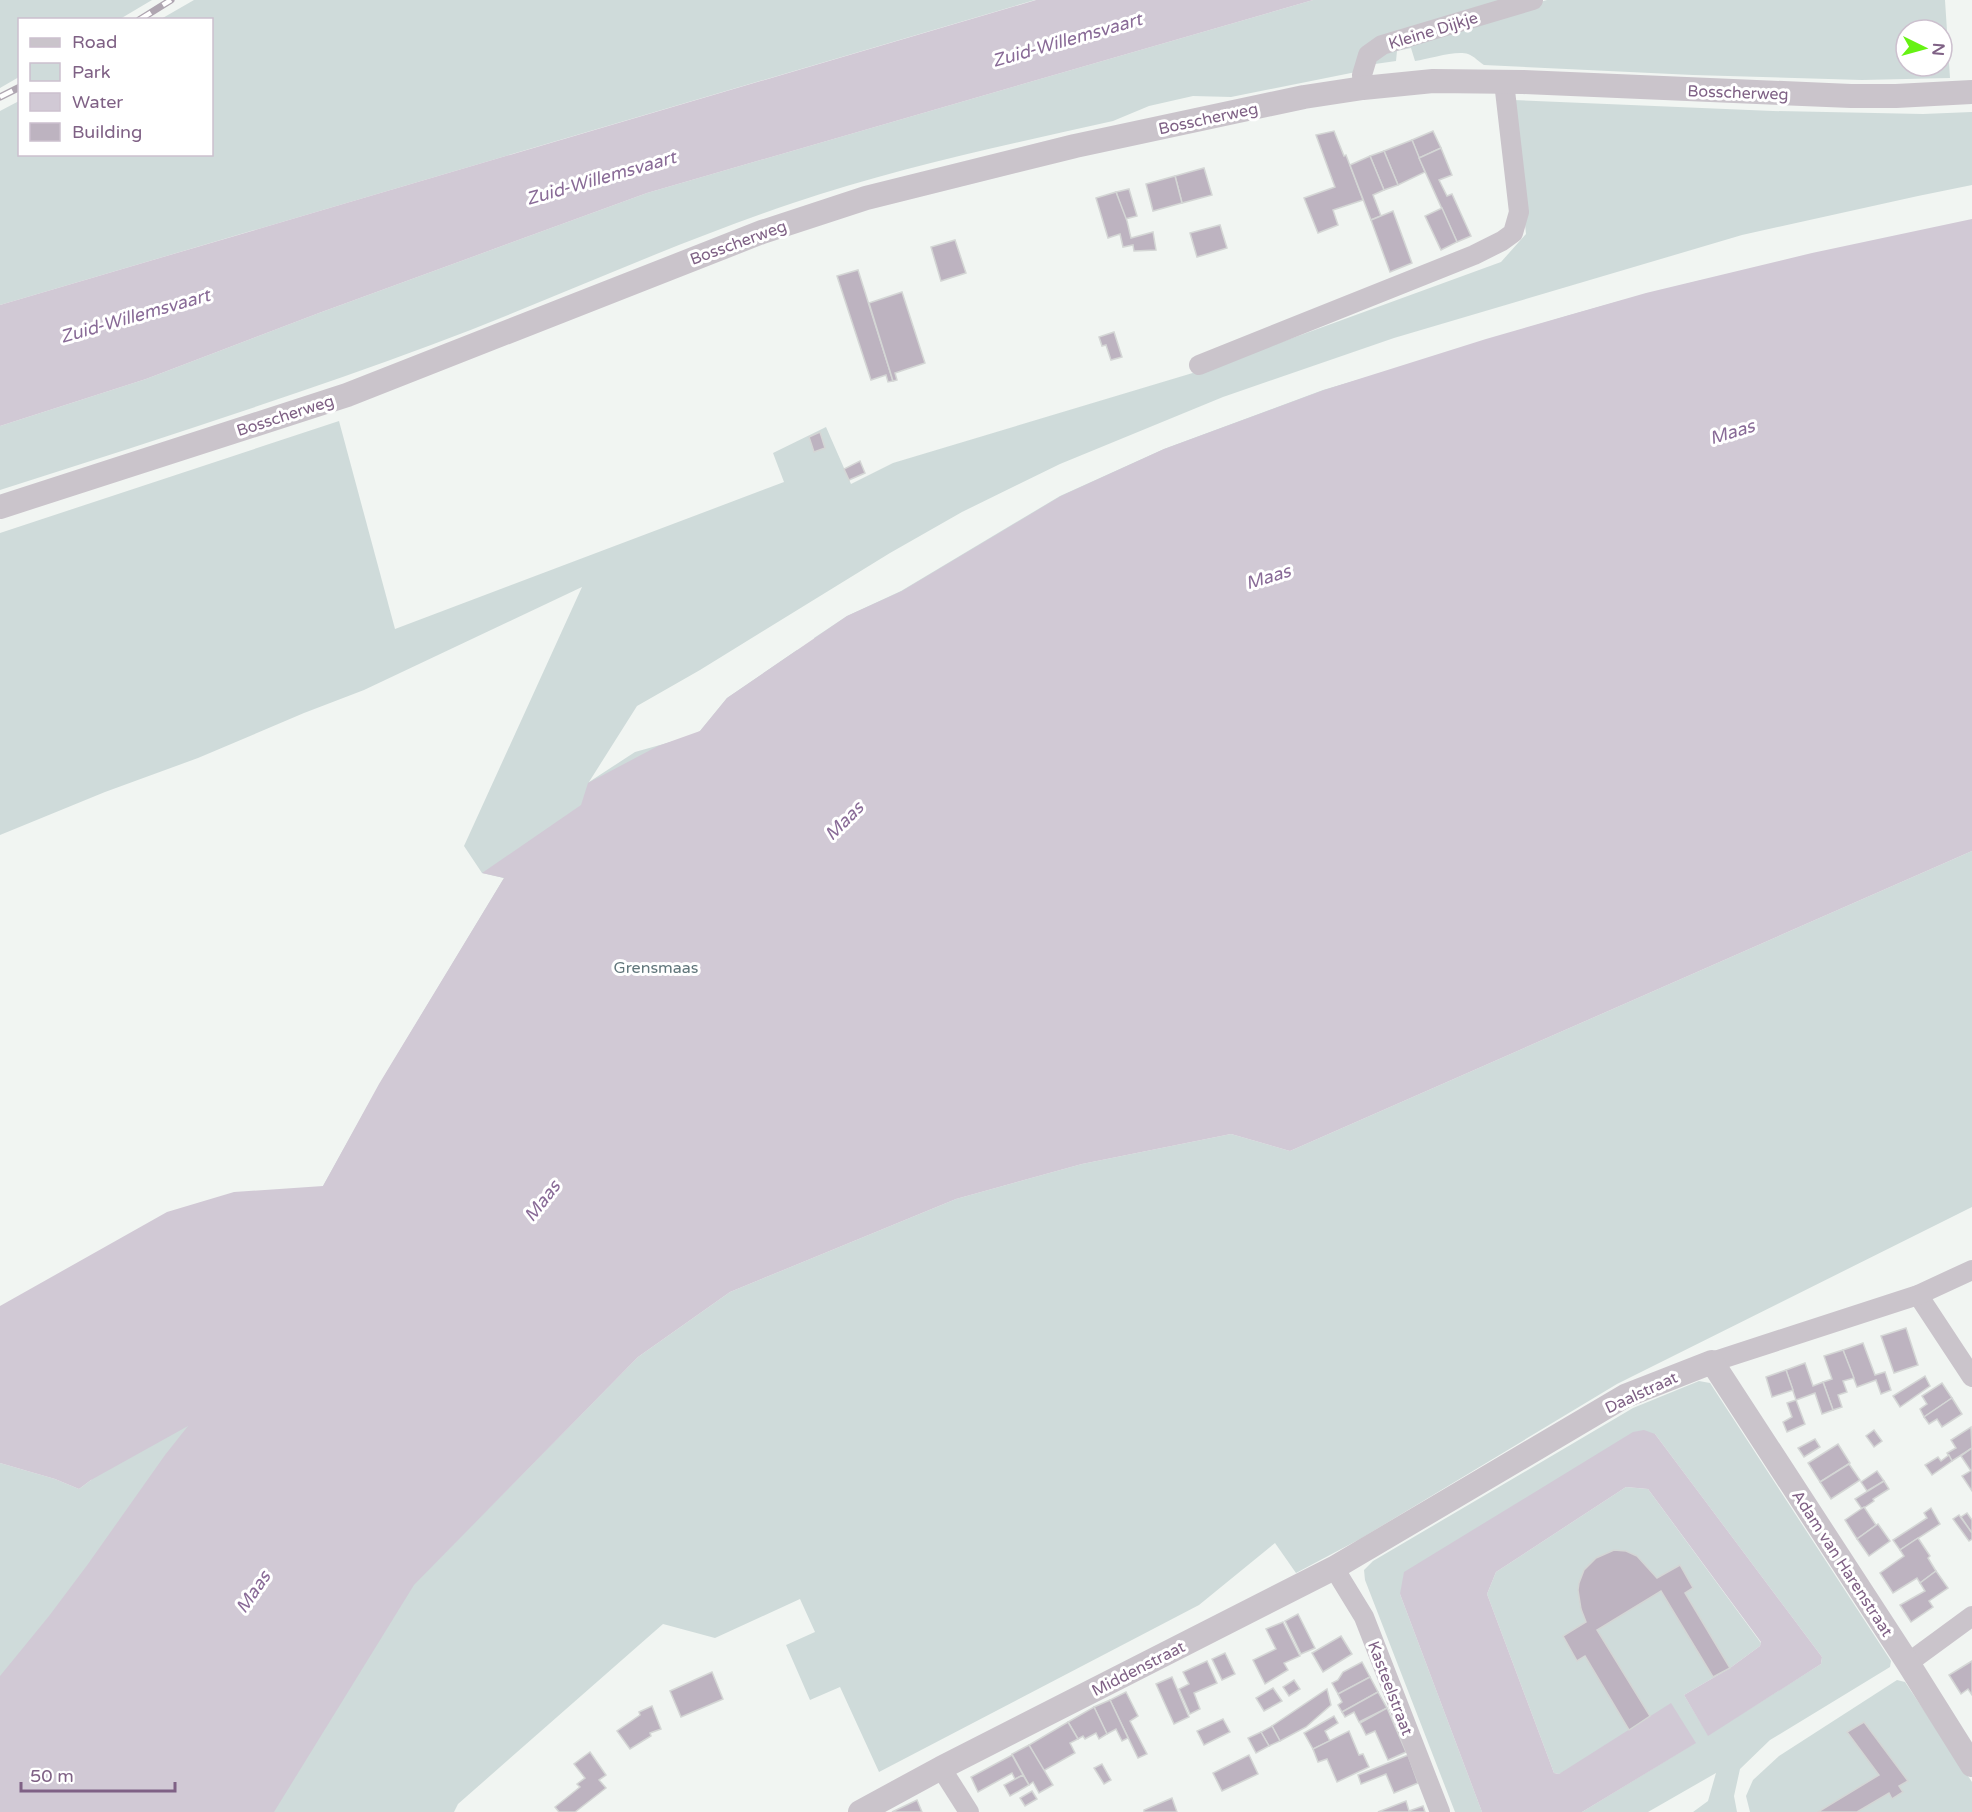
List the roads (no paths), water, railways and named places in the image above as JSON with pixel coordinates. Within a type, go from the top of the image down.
[{"type":"street","name":"Kleine Dijkje","points":[[1363,88],[1362,75],[1368,55],[1382,45],[1533,0]]},
{"type":"street","name":"Bosscherweg","points":[[0,507],[347,395],[725,245],[866,198],[1075,146],[1293,99],[1363,88],[1433,81],[1840,96],[1972,92]]},
{"type":"street","points":[[1199,365],[1474,255],[1513,233],[1519,212],[1504,82]]},
{"type":"street","name":"Daalstraat","points":[[1334,1568],[1625,1396],[1712,1362],[1918,1295],[1972,1270]]},
{"type":"street","points":[[1918,1295],[1972,1377]]},
{"type":"street","name":"Adam van Harenstraat","points":[[1712,1362],[1972,1765]]},
{"type":"street","name":"Middenstraat","points":[[860,1812],[941,1768],[1334,1568]]},
{"type":"street","name":"Kasteelstraat","points":[[1334,1568],[1364,1617],[1440,1812]]},
{"type":"street","points":[[1908,1663],[1972,1616]]},
{"type":"street","points":[[941,1768],[969,1812]]},
{"type":"water","name":"Zuid-Willemsvaart","points":[[1036,0],[1313,0],[647,193],[146,379],[0,426],[0,305]]},
{"type":"water","name":"Maas","points":[[1972,219],[1972,851],[1290,1151],[1231,1134],[1082,1164],[956,1199],[730,1292],[638,1357],[414,1585],[274,1812],[0,1812],[0,1676],[49,1616],[188,1426],[79,1489],[55,1479],[0,1463],[0,1306],[167,1212],[234,1192],[323,1186],[379,1084],[504,878],[482,873],[581,805],[588,783],[658,746],[700,731],[727,698],[847,616],[902,591],[1061,496],[1164,449],[1324,390],[1486,339],[1646,293],[1812,253]]},
{"type":"water","points":[[1644,1430],[1655,1434],[1822,1657],[1821,1664],[1708,1736],[1684,1695],[1730,1668],[1760,1646],[1761,1642],[1648,1489],[1626,1487],[1496,1572],[1487,1594],[1554,1773],[1559,1774],[1671,1703],[1696,1743],[1582,1812],[1482,1812],[1400,1594],[1404,1572],[1633,1432]]},
{"type":"railway","points":[[142,18],[171,0]]},
{"type":"railway","points":[[0,97],[18,88]]},
{"type":"park label","name":"Grensmaas","points":[[656,967]]}]
